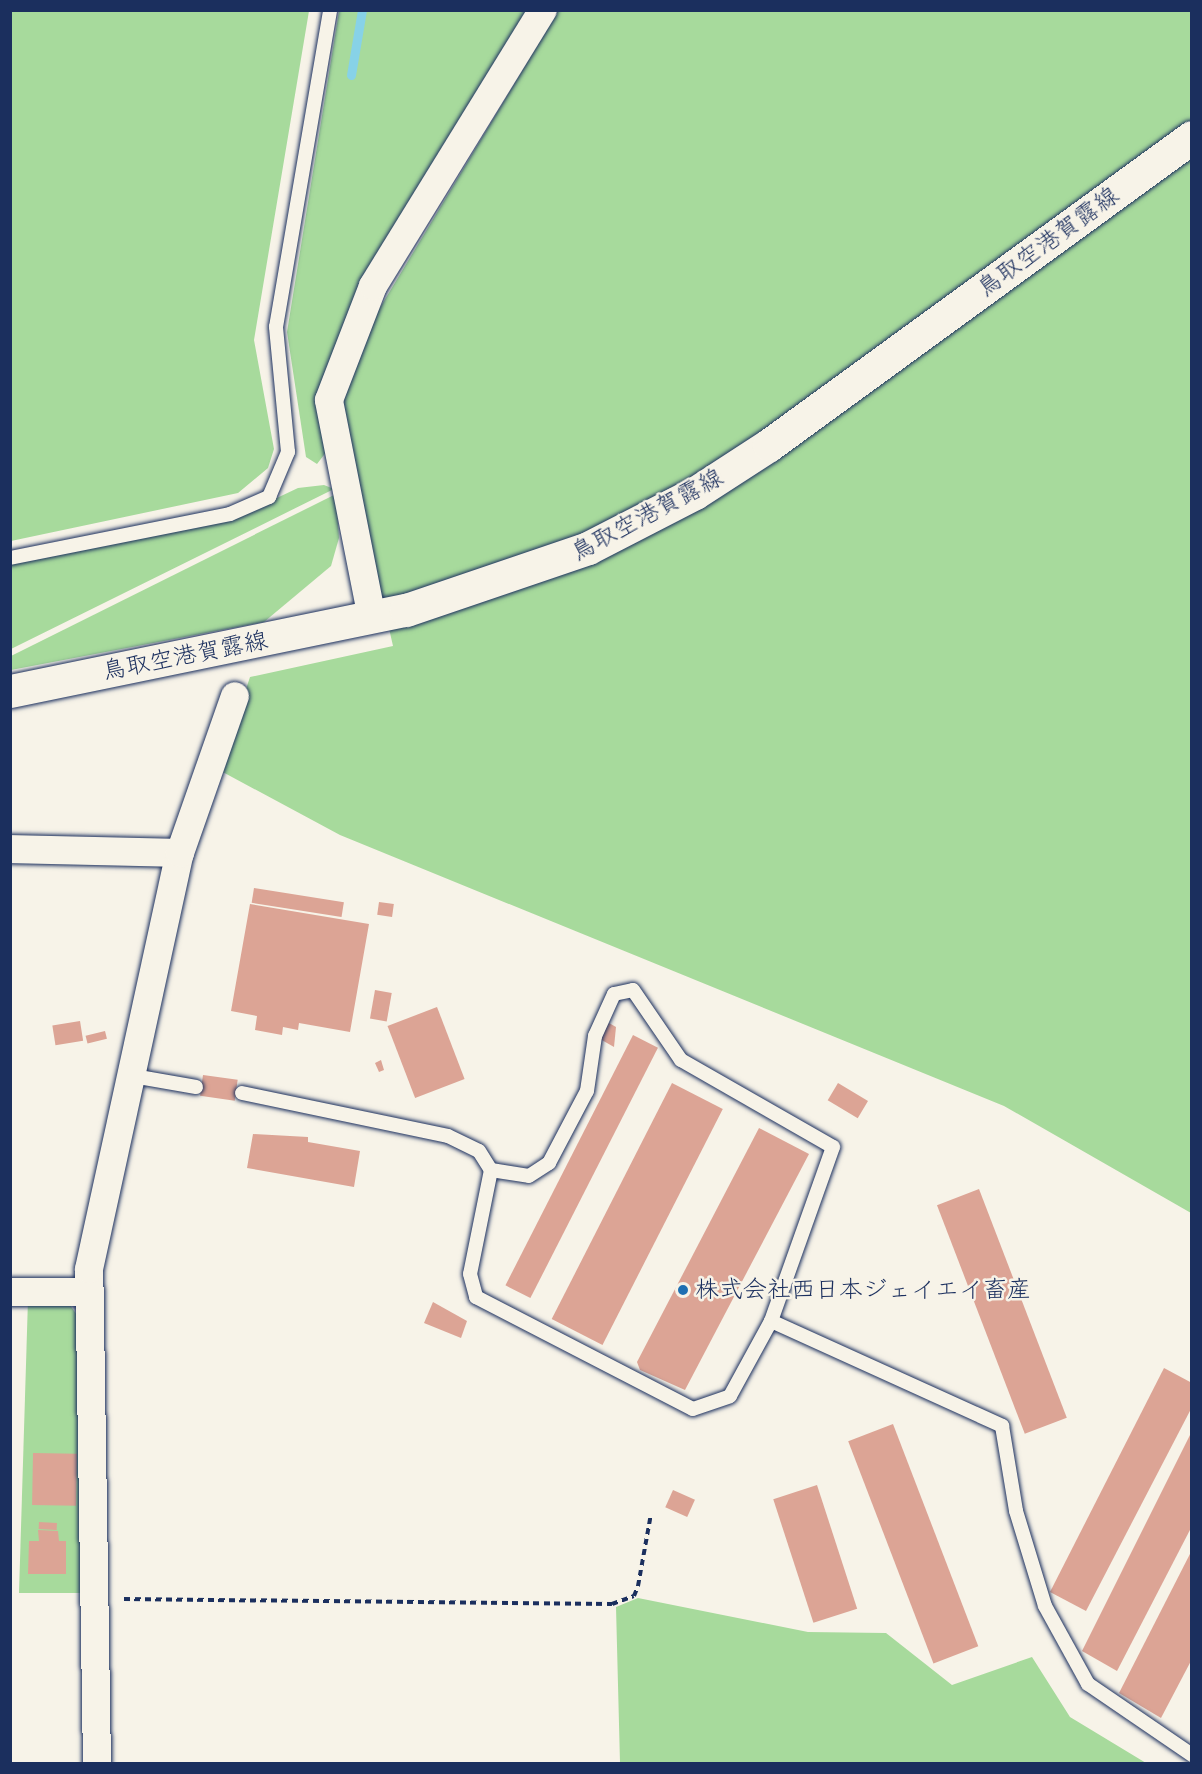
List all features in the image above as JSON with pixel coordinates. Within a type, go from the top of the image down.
[{"type":"main road","name":"鳥取空港賀露線","points":[[10,691],[372,618],[548,565],[695,493],[1191,137]]},
{"type":"street","points":[[372,618],[329,399],[373,286],[543,10]]},
{"type":"street","points":[[97,1764],[96,1599],[88,1292],[180,853],[235,696]]},
{"type":"street","points":[[10,849],[180,853]]},
{"type":"street","points":[[10,1292],[88,1292]]},
{"type":"lane","points":[[10,558],[230,514],[269,497],[288,452],[276,327],[330,10]]},
{"type":"lane","points":[[242,1093],[448,1136],[479,1151],[491,1170],[470,1274],[476,1297],[693,1409],[730,1396],[771,1321],[833,1147],[681,1060],[633,990],[614,994],[595,1036],[587,1091],[549,1163],[529,1176],[491,1170]]},
{"type":"lane","points":[[133,1076],[196,1086]]},
{"type":"lane","points":[[771,1321],[1002,1426],[1016,1511],[1045,1606],[1088,1684],[1191,1755]]},
{"type":"path","points":[[96,1599],[612,1604],[634,1596],[638,1586],[651,1514]]},
{"type":"green space","points":[[11,10],[309,11],[254,340],[274,449],[268,468],[238,493],[11,541]]},
{"type":"green space","points":[[339,11],[530,11],[366,278],[327,451],[317,464],[306,457],[287,332]]},
{"type":"green space","points":[[558,11],[1191,11],[1191,1213],[1004,1106],[340,835],[219,770],[250,677],[393,646],[339,406],[363,336]]},
{"type":"green space","points":[[324,485],[334,489],[11,649],[11,564],[232,519],[298,488]]},
{"type":"green space","points":[[336,494],[339,538],[331,566],[264,622],[11,670],[11,656]]},
{"type":"green space","points":[[28,1299],[70,1305],[79,1318],[89,1593],[19,1593]]},
{"type":"green space","points":[[638,1598],[808,1632],[886,1633],[952,1685],[1032,1657],[1070,1717],[1146,1763],[620,1763],[616,1607]]},
{"type":"building","points":[[254,888],[344,902],[342,917],[252,903]]},
{"type":"building","points":[[379,902],[394,904],[392,917],[377,915]]},
{"type":"building","points":[[250,904],[369,924],[350,1032],[299,1023],[298,1030],[283,1027],[282,1035],[255,1030],[257,1016],[231,1011]]},
{"type":"building","points":[[375,990],[392,993],[387,1022],[370,1019]]},
{"type":"building","points":[[437,1007],[465,1079],[415,1098],[388,1026]]},
{"type":"building","points":[[80,1021],[83,1041],[55,1045],[52,1025]]},
{"type":"building","points":[[609,1023],[616,1027],[614,1047],[600,1039]]},
{"type":"building","points":[[105,1031],[107,1039],[88,1044],[86,1036]]},
{"type":"building","points":[[633,1035],[658,1048],[530,1298],[505,1285]]},
{"type":"building","points":[[381,1060],[384,1070],[379,1072],[375,1063]]},
{"type":"building","points":[[203,1075],[238,1080],[235,1101],[200,1096]]},
{"type":"building","points":[[672,1083],[723,1109],[602,1345],[552,1319]]},
{"type":"building","points":[[838,1083],[868,1101],[858,1118],[828,1100]]},
{"type":"building","points":[[759,1128],[809,1154],[685,1390],[640,1370],[637,1362]]},
{"type":"building","points":[[253,1134],[308,1137],[308,1142],[360,1151],[354,1187],[247,1168]]},
{"type":"building","points":[[979,1189],[1067,1418],[1025,1434],[937,1205]]},
{"type":"building","points":[[433,1302],[467,1321],[461,1338],[424,1323]]},
{"type":"building","points":[[1164,1368],[1192,1383],[1192,1407],[1086,1611],[1050,1592]]},
{"type":"building","points":[[893,1424],[978,1646],[933,1663],[848,1441]]},
{"type":"building","points":[[1192,1431],[1192,1526],[1117,1671],[1082,1651]]},
{"type":"building","points":[[33,1453],[77,1454],[76,1506],[32,1505]]},
{"type":"building","points":[[817,1485],[857,1609],[813,1623],[773,1499]]},
{"type":"building","points":[[673,1490],[695,1500],[687,1517],[665,1507]]},
{"type":"building","points":[[39,1522],[57,1523],[57,1530],[39,1529]]},
{"type":"building","points":[[38,1530],[58,1531],[59,1541],[66,1541],[66,1574],[28,1574],[29,1541],[39,1541]]},
{"type":"building","points":[[1192,1550],[1192,1659],[1161,1718],[1119,1693]]},
{"type":"waterway","points":[[351,75],[362,10]]},
{"type":"place","name":"株式会社西日本ジェイエイ畜産","points":[[683,1290]]}]
